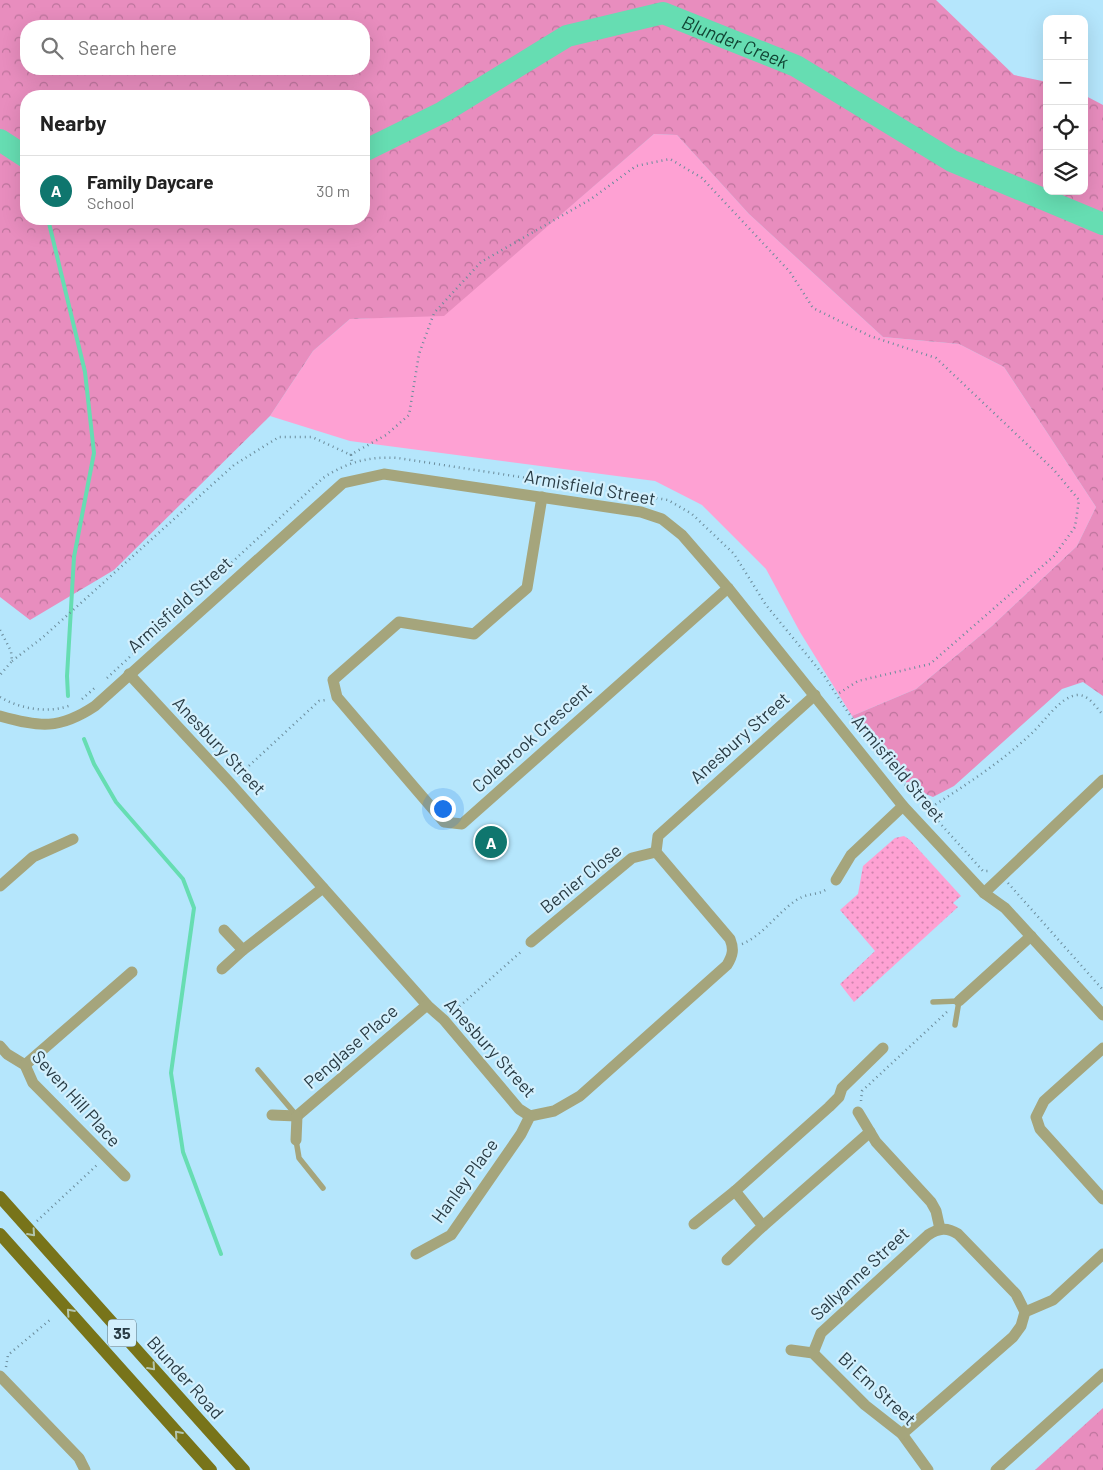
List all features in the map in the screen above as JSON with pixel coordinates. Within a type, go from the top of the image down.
[{"type":"main road","name":"Blunder Road","points":[[0,1197],[244,1470]]},
{"type":"main road","name":"35","points":[[0,1234],[211,1470]]},
{"type":"street","name":"Armisfield Street","points":[[0,716],[37,726],[58,723],[83,714],[95,706],[343,483],[384,474],[641,512],[662,519],[682,534],[815,695],[903,806],[984,893],[1004,908],[1032,936],[1103,1015]]},
{"type":"street","points":[[337,697],[333,680],[399,622],[474,634],[527,588],[542,497]]},
{"type":"street","name":"Colebrook Crescent","points":[[337,697],[444,822],[462,824],[728,588]]},
{"type":"street","name":"Anesbury Street","points":[[129,674],[230,783],[427,1005],[444,1020],[519,1109],[530,1116],[554,1111],[580,1096],[727,964],[733,948]]},
{"type":"street","name":"Anesbury Street","points":[[656,852],[658,836],[815,695]]},
{"type":"street","points":[[984,893],[1103,780]]},
{"type":"street","points":[[836,880],[851,855],[903,806]]},
{"type":"street","points":[[0,886],[33,858],[73,839]]},
{"type":"street","points":[[656,852],[730,939],[733,948]]},
{"type":"street","name":"Benier Close","points":[[531,942],[632,858],[656,852]]},
{"type":"street","points":[[222,969],[243,950],[323,888]]},
{"type":"street","points":[[224,930],[243,950]]},
{"type":"street","points":[[958,1001],[1032,936]]},
{"type":"street","points":[[25,1065],[132,972]]},
{"type":"street","name":"Penglase Place","points":[[297,1116],[427,1005]]},
{"type":"street","name":"Seven Hill Place","points":[[0,1046],[7,1054],[25,1065],[33,1083],[105,1158],[125,1176]]},
{"type":"street","points":[[694,1224],[735,1191],[829,1107],[839,1097],[842,1088],[883,1048]]},
{"type":"street","points":[[1103,1048],[1044,1101],[1036,1117],[1043,1133],[1103,1199]]},
{"type":"street","points":[[858,1112],[876,1142],[932,1202],[940,1229],[950,1230],[958,1234],[1016,1294],[1025,1312],[1022,1326],[1014,1337],[902,1434]]},
{"type":"street","points":[[272,1115],[297,1116],[296,1140]]},
{"type":"street","name":"Hanley Place","points":[[416,1254],[450,1236],[521,1134],[530,1116]]},
{"type":"street","points":[[727,1260],[870,1132]]},
{"type":"street","points":[[735,1191],[764,1226]]},
{"type":"street","name":"Sallyanne Street","points":[[813,1353],[821,1333],[928,1235],[940,1229]]},
{"type":"street","points":[[1025,1312],[1053,1300],[1103,1254]]},
{"type":"street","name":"Bi Em Street","points":[[791,1350],[813,1353],[865,1405],[902,1434],[928,1470]]},
{"type":"street","points":[[996,1470],[1103,1374]]},
{"type":"street","points":[[2,1378],[79,1458],[84,1470]]},
{"type":"lane","points":[[933,1002],[958,1001],[955,1025]]},
{"type":"lane","points":[[258,1070],[297,1116]]},
{"type":"lane","points":[[296,1140],[299,1158],[323,1188]]},
{"type":"path","points":[[350,455],[386,435],[409,415],[419,354],[434,313],[482,262],[591,199],[636,166],[670,159],[702,178],[790,272],[813,308],[870,336],[936,358],[1054,470],[1079,500],[1076,527],[1054,556],[930,664],[858,681],[836,695]]},
{"type":"path","points":[[0,675],[12,662],[42,638],[234,465],[280,437],[312,437],[350,455]]},
{"type":"path","points":[[350,455],[352,463]]},
{"type":"path","points":[[80,700],[324,478],[341,466],[381,457],[398,458],[668,500],[677,504],[707,527],[734,554],[766,605],[825,677],[882,758],[983,871],[998,872],[1002,876],[1103,990]]},
{"type":"path","points":[[0,630],[11,651],[12,662]]},
{"type":"path","points":[[927,810],[993,765],[1032,733],[1068,697],[1078,695],[1089,699],[1103,715]]},
{"type":"path","points":[[0,697],[10,703],[32,709],[50,710],[73,704]]},
{"type":"path","points":[[230,783],[320,701],[337,697]]},
{"type":"path","points":[[733,948],[753,939],[801,898],[823,892],[836,880]]},
{"type":"path","points":[[444,1020],[531,942]]},
{"type":"path","points":[[858,1112],[862,1091],[958,1001]]},
{"type":"path","points":[[29,1229],[105,1158]]},
{"type":"path","points":[[2,1378],[8,1355],[51,1319]]},
{"type":"shaded area","points":[[654,134],[677,135],[749,214],[883,337],[959,344],[1004,367],[1096,507],[1077,546],[992,626],[916,689],[852,716],[800,632],[766,569],[702,505],[655,481],[350,441],[270,416],[313,351],[350,319],[444,315]]},
{"type":"shaded area","points":[[904,836],[910,840],[961,896],[953,903],[958,907],[854,1002],[840,984],[875,951],[840,910],[858,894],[863,866],[895,838]]},
{"type":"green space","points":[[0,0],[936,0],[1014,75],[1043,81],[1043,195],[1088,195],[1088,97],[1103,105],[1103,696],[1083,682],[1062,689],[954,786],[933,797],[911,788],[852,716],[916,689],[992,626],[1077,546],[1096,507],[1004,367],[959,344],[883,337],[749,214],[677,135],[654,134],[444,316],[350,319],[313,351],[270,416],[114,570],[30,620],[0,597]]},
{"type":"green space","points":[[1103,1408],[1103,1470],[1035,1470]]},
{"type":"waterway","name":"Blunder Creek","points":[[370,148],[443,112],[567,36],[663,13],[796,66],[952,161],[1103,224]]},
{"type":"waterway","name":"Blunder Creek","points":[[0,140],[20,153]]},
{"type":"waterway","points":[[49,225],[85,372],[94,453],[74,557],[67,676],[68,696]]},
{"type":"waterway","points":[[84,739],[94,764],[116,802],[183,879],[194,908],[171,1073],[183,1152],[221,1254]]},
{"type":"place","name":"Family Daycare","points":[[491,842]]}]
